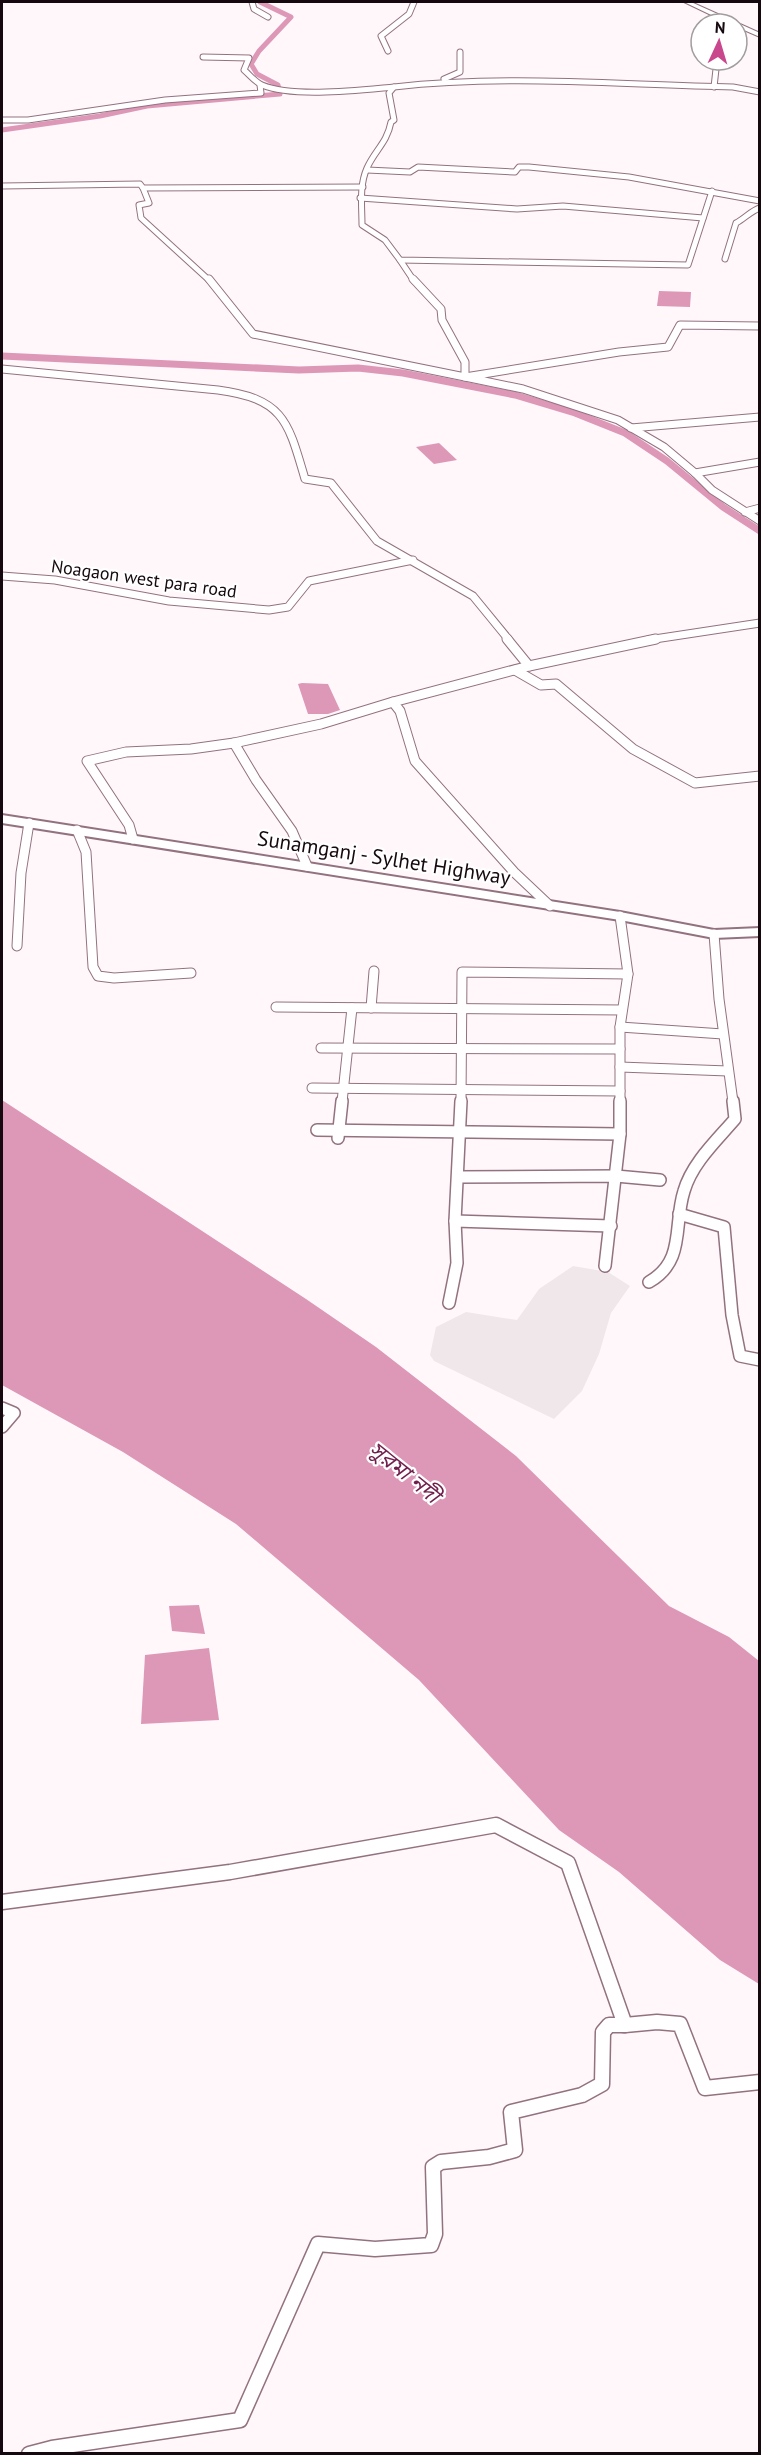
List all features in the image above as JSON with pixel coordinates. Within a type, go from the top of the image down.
[{"type":"main road","points":[[687,2],[709,12]]},
{"type":"main road","name":"Sunamganj - Sylhet Highway","points":[[2,819],[620,916],[714,934],[759,932]]},
{"type":"street","points":[[252,2],[254,9],[268,17]]},
{"type":"street","points":[[388,51],[381,36],[409,14],[414,2]]},
{"type":"street","points":[[438,81],[460,72],[460,52]]},
{"type":"street","points":[[203,57],[249,58],[244,70],[260,85],[284,88],[345,90],[438,81],[567,81],[714,87],[759,92]]},
{"type":"street","points":[[714,87],[716,72]]},
{"type":"street","points":[[2,120],[28,120],[165,100],[261,93],[260,85]]},
{"type":"street","points":[[394,87],[389,93],[394,120],[391,122],[387,143],[367,166],[360,198],[362,225],[385,240],[414,281],[441,309],[441,320],[465,362],[465,378]]},
{"type":"street","points":[[367,170],[410,172],[418,167],[515,172],[519,167],[529,167],[629,177],[759,201]]},
{"type":"street","points":[[2,186],[140,184],[149,203],[139,205],[141,218],[215,285],[253,334],[523,389],[618,420],[664,447],[712,490],[759,521]]},
{"type":"street","points":[[143,188],[363,187]]},
{"type":"street","points":[[400,260],[688,265],[712,191]]},
{"type":"street","points":[[360,198],[517,209],[563,206],[703,218]]},
{"type":"street","points":[[725,259],[736,224],[748,218],[755,209],[759,208]]},
{"type":"street","points":[[465,378],[668,346],[680,325],[759,326]]},
{"type":"street","points":[[2,369],[150,383],[254,397],[270,405],[282,416],[296,444],[305,479],[331,483],[377,541],[473,596],[529,666]]},
{"type":"street","points":[[630,428],[759,417]]},
{"type":"street","points":[[695,473],[759,462]]},
{"type":"street","points":[[745,512],[759,508]]},
{"type":"street","name":"Noagaon west para road","points":[[2,576],[55,580],[169,601],[269,610],[288,607],[309,580],[412,560]]},
{"type":"street","points":[[133,839],[129,825],[87,761],[126,752],[191,749],[234,743],[321,724],[393,702],[529,666],[620,646],[759,623]]},
{"type":"street","points":[[515,670],[541,685],[556,684],[633,749],[695,783],[759,777]]},
{"type":"street","points":[[393,702],[400,711],[415,761],[514,872],[550,906]]},
{"type":"street","points":[[234,743],[255,779],[303,850],[307,866]]},
{"type":"street","points":[[17,946],[21,873],[29,823]]},
{"type":"street","points":[[77,830],[86,852],[93,967],[98,976],[114,978],[191,973]]},
{"type":"street","points":[[605,1266],[620,1134],[620,1027],[627,974],[620,916]]},
{"type":"street","points":[[649,1282],[658,1277],[674,1257],[684,1190],[705,1153],[735,1119],[723,1034],[714,934]]},
{"type":"street","points":[[371,1008],[374,971]]},
{"type":"street","points":[[449,1303],[457,1263],[455,1221],[462,1088],[464,1008],[462,972],[627,974]]},
{"type":"street","points":[[276,1007],[622,1010]]},
{"type":"street","points":[[338,1134],[352,1008]]},
{"type":"street","points":[[620,1027],[723,1034]]},
{"type":"street","points":[[321,1048],[620,1049]]},
{"type":"street","points":[[620,1067],[728,1071]]},
{"type":"street","points":[[312,1088],[620,1091]]},
{"type":"street","points":[[317,1130],[338,1134],[460,1132],[620,1134]]},
{"type":"street","points":[[458,1177],[616,1176],[660,1180]]},
{"type":"street","points":[[679,1214],[724,1227],[732,1315],[740,1356],[759,1360]]},
{"type":"street","points":[[455,1221],[611,1226]]},
{"type":"street","points":[[2,1408],[14,1413],[2,1427]]},
{"type":"street","points":[[2,1902],[230,1872],[495,1825],[568,1863],[626,2025]]},
{"type":"street","points":[[29,2454],[52,2448],[240,2420],[318,2244],[375,2249],[431,2245],[435,2234],[433,2167],[441,2162],[489,2157],[514,2150],[511,2112],[582,2096],[602,2084],[603,2032],[609,2025],[657,2022],[680,2024],[705,2088],[759,2082]]},
{"type":"shaded area","points":[[573,1266],[608,1272],[630,1286],[611,1313],[599,1354],[582,1391],[554,1419],[434,1361],[430,1355],[436,1327],[466,1312],[517,1320],[539,1289]]},
{"type":"water","points":[[659,291],[691,292],[690,307],[657,306]]},
{"type":"water","points":[[439,443],[457,460],[434,464],[416,447]]},
{"type":"water","points":[[298,684],[328,684],[340,710],[328,714],[308,714]]},
{"type":"water","name":"সুরমা নদী","points":[[2,1100],[376,1347],[516,1456],[669,1606],[729,1637],[759,1661],[759,1984],[720,1960],[619,1872],[559,1830],[419,1680],[236,1524],[123,1452],[2,1385]]},
{"type":"water","points":[[199,1605],[205,1634],[172,1631],[169,1606]]},
{"type":"water","points":[[209,1648],[219,1720],[141,1724],[145,1655]]},
{"type":"waterway","points":[[2,130],[100,116],[147,106],[280,94],[278,85],[257,74],[251,64],[259,51],[291,17],[260,2]]},
{"type":"waterway","points":[[2,356],[299,370],[358,368],[403,373],[515,395],[575,413],[625,433],[667,461],[723,507],[760,531]]}]
